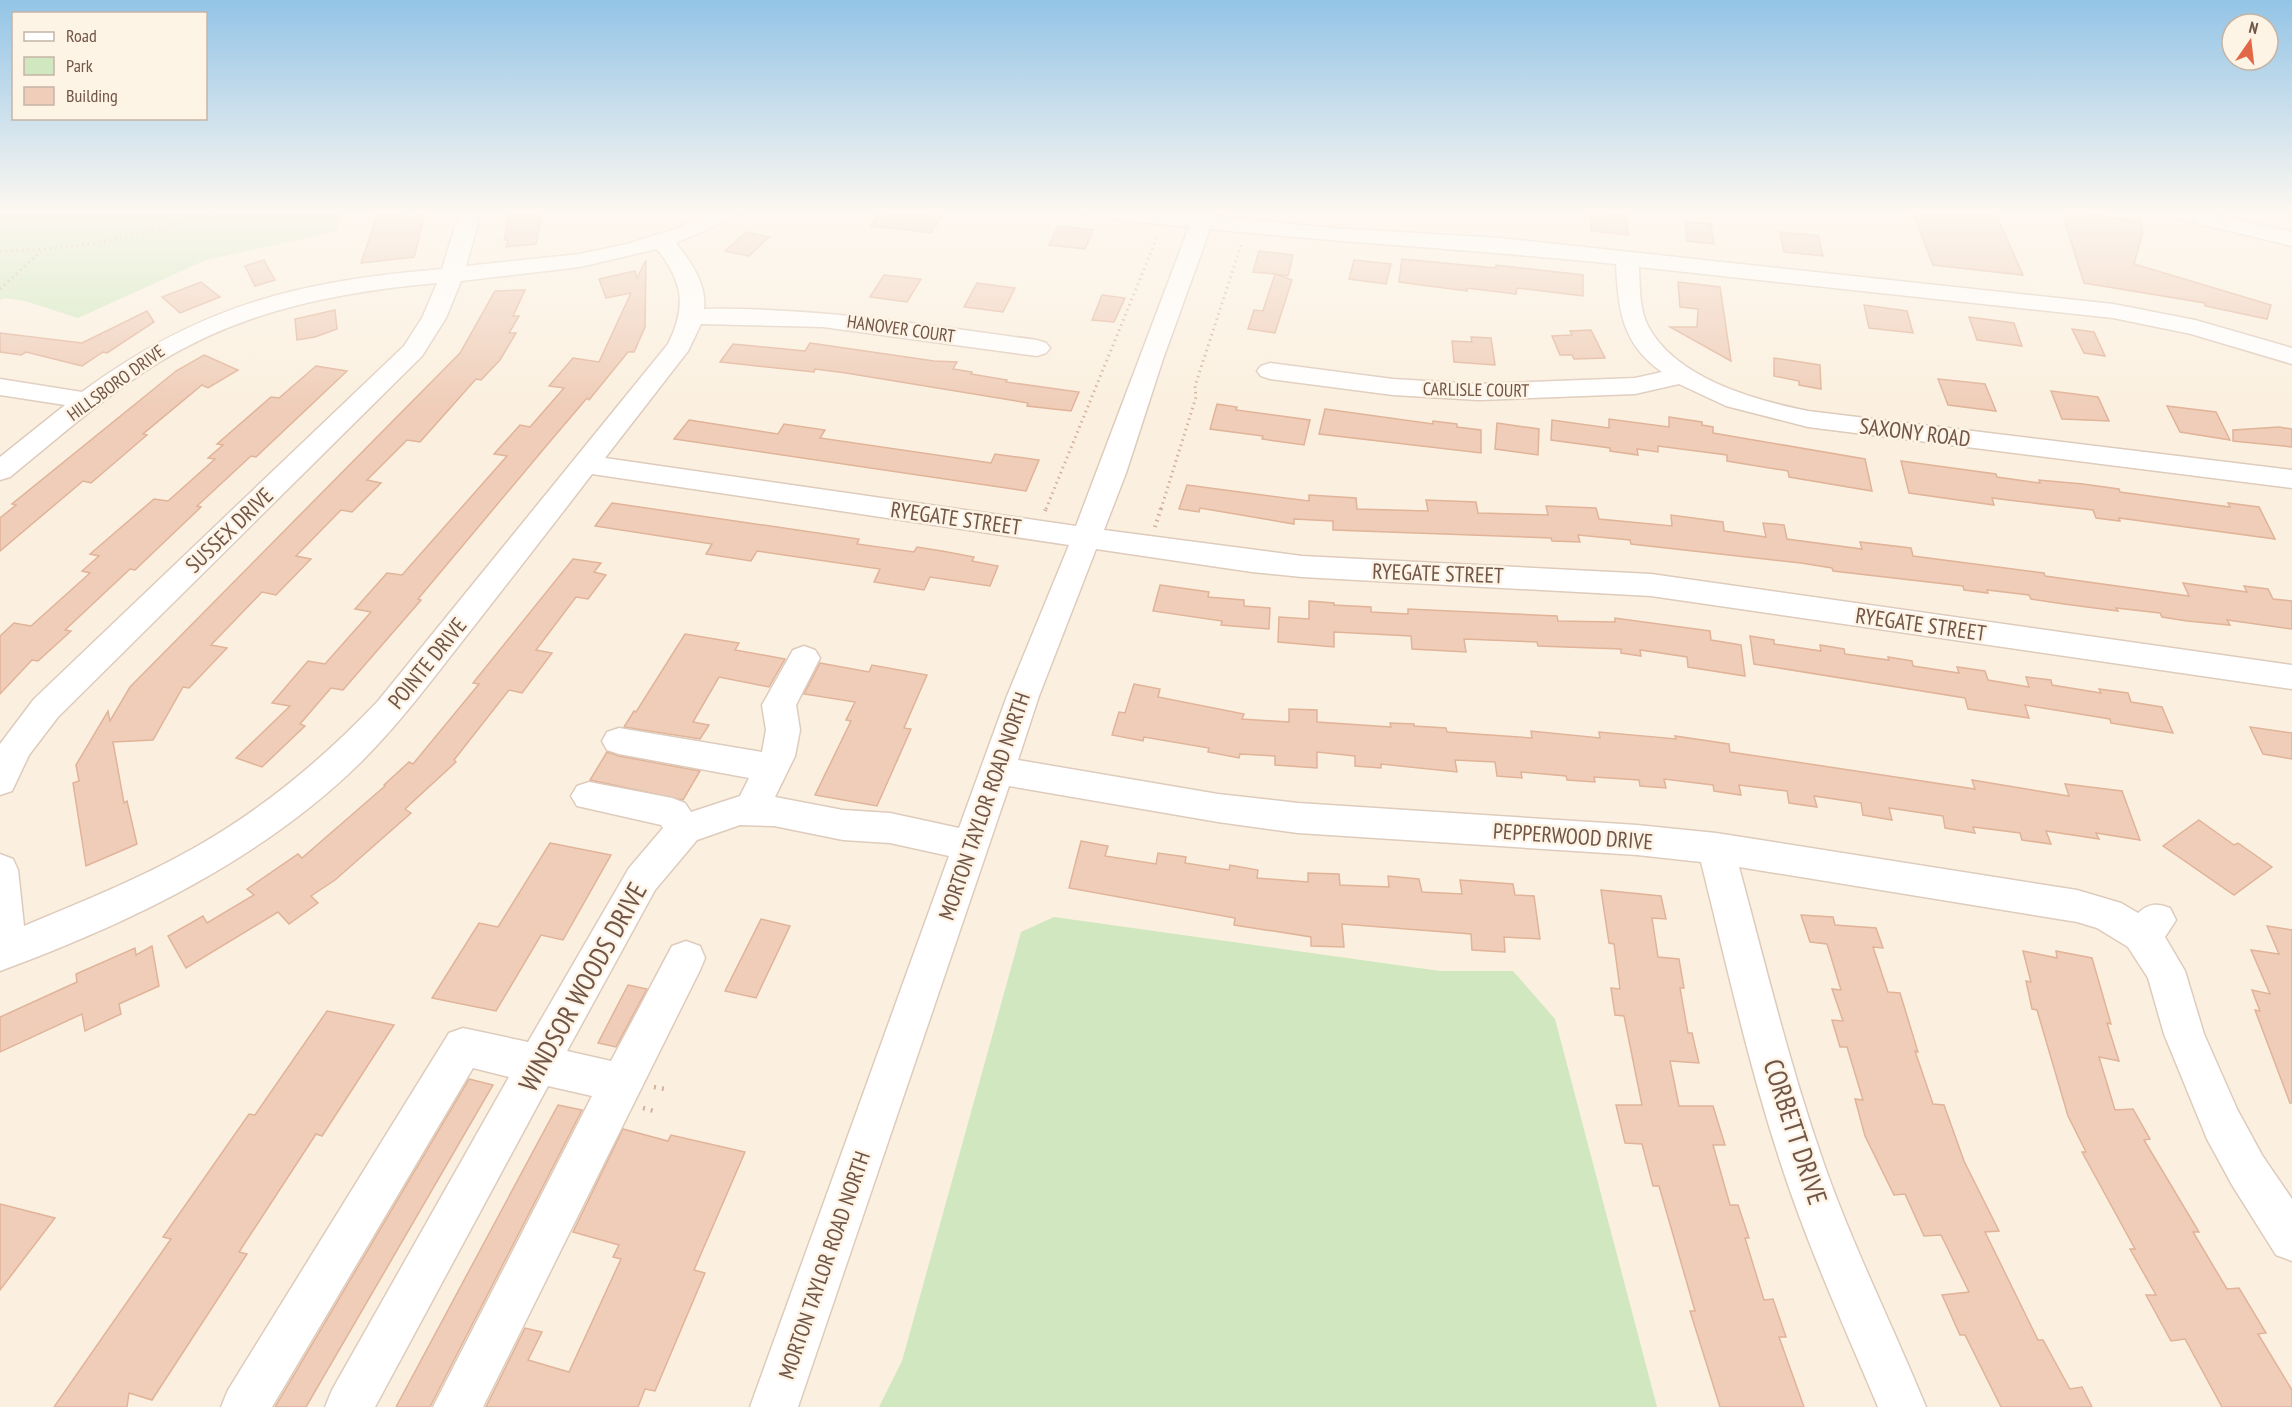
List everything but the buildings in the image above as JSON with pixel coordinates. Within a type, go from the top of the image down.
[{"type":"street","name":"HILLSBORO DRIVE","points":[[0,471],[130,369],[167,346],[208,326],[252,309],[334,288],[444,276]]},
{"type":"street","name":"SUSSEX DRIVE","points":[[0,781],[15,748],[45,708],[413,351],[437,315],[450,276]]},
{"type":"street","name":"POINTE DRIVE","points":[[3,953],[159,884],[205,860],[272,817],[310,788],[365,737],[390,710],[680,346],[693,317],[694,300],[687,276]]},
{"type":"street","name":"MORTON TAYLOR ROAD NORTH","points":[[774,1407],[1023,696],[1087,537],[1182,276]]},
{"type":"street","name":"SAXONY ROAD","points":[[1628,276],[1631,311],[1635,324],[1654,351],[1683,374],[1727,397],[1784,415],[2291,480]]},
{"type":"street","points":[[1789,276],[2113,311],[2195,327],[2292,356]]},
{"type":"street","name":"HANOVER COURT","points":[[693,317],[752,315],[810,318],[1037,348]]},
{"type":"street","name":"CARLISLE COURT","points":[[1270,371],[1393,387],[1479,392],[1626,387],[1662,381],[1683,374]]},
{"type":"street","points":[[0,387],[89,401]]},
{"type":"street","name":"RYEGATE STREET","points":[[585,464],[1279,565],[1577,579],[1651,585],[2292,677]]},
{"type":"street","points":[[750,810],[778,756],[783,730],[779,705],[804,658]]},
{"type":"street","points":[[620,741],[772,768]]},
{"type":"street","name":"PEPPERWOOD DRIVE","points":[[997,770],[1218,808],[1298,818],[1637,840],[1780,856],[2077,906],[2149,928],[2166,971],[2184,1034],[2222,1124],[2247,1170],[2292,1239]]},
{"type":"street","points":[[589,796],[672,813],[684,829]]},
{"type":"street","name":"WINDSOR WOODS DRIVE","points":[[349,1407],[642,879],[684,829],[712,818],[750,810],[774,811],[843,825],[890,828],[970,845]]},
{"type":"street","name":"CORBETT DRIVE","points":[[1716,848],[1784,1106],[1802,1164],[1825,1225],[1902,1407]]},
{"type":"street","points":[[0,870],[3,953]]},
{"type":"street","points":[[457,1407],[686,958]]},
{"type":"street","points":[[245,1407],[463,1047],[621,1083]]},
{"type":"path","points":[[0,289],[15,276]]},
{"type":"path","points":[[1037,530],[1141,276]]},
{"type":"path","points":[[1149,547],[1196,397],[1195,386],[1232,276]]},
{"type":"green space","points":[[0,276],[171,276],[78,318],[25,301],[4,298],[0,300]]},
{"type":"green space","points":[[1054,917],[1440,971],[1513,971],[1555,1019],[1657,1407],[879,1407],[902,1361],[1021,932]]}]
